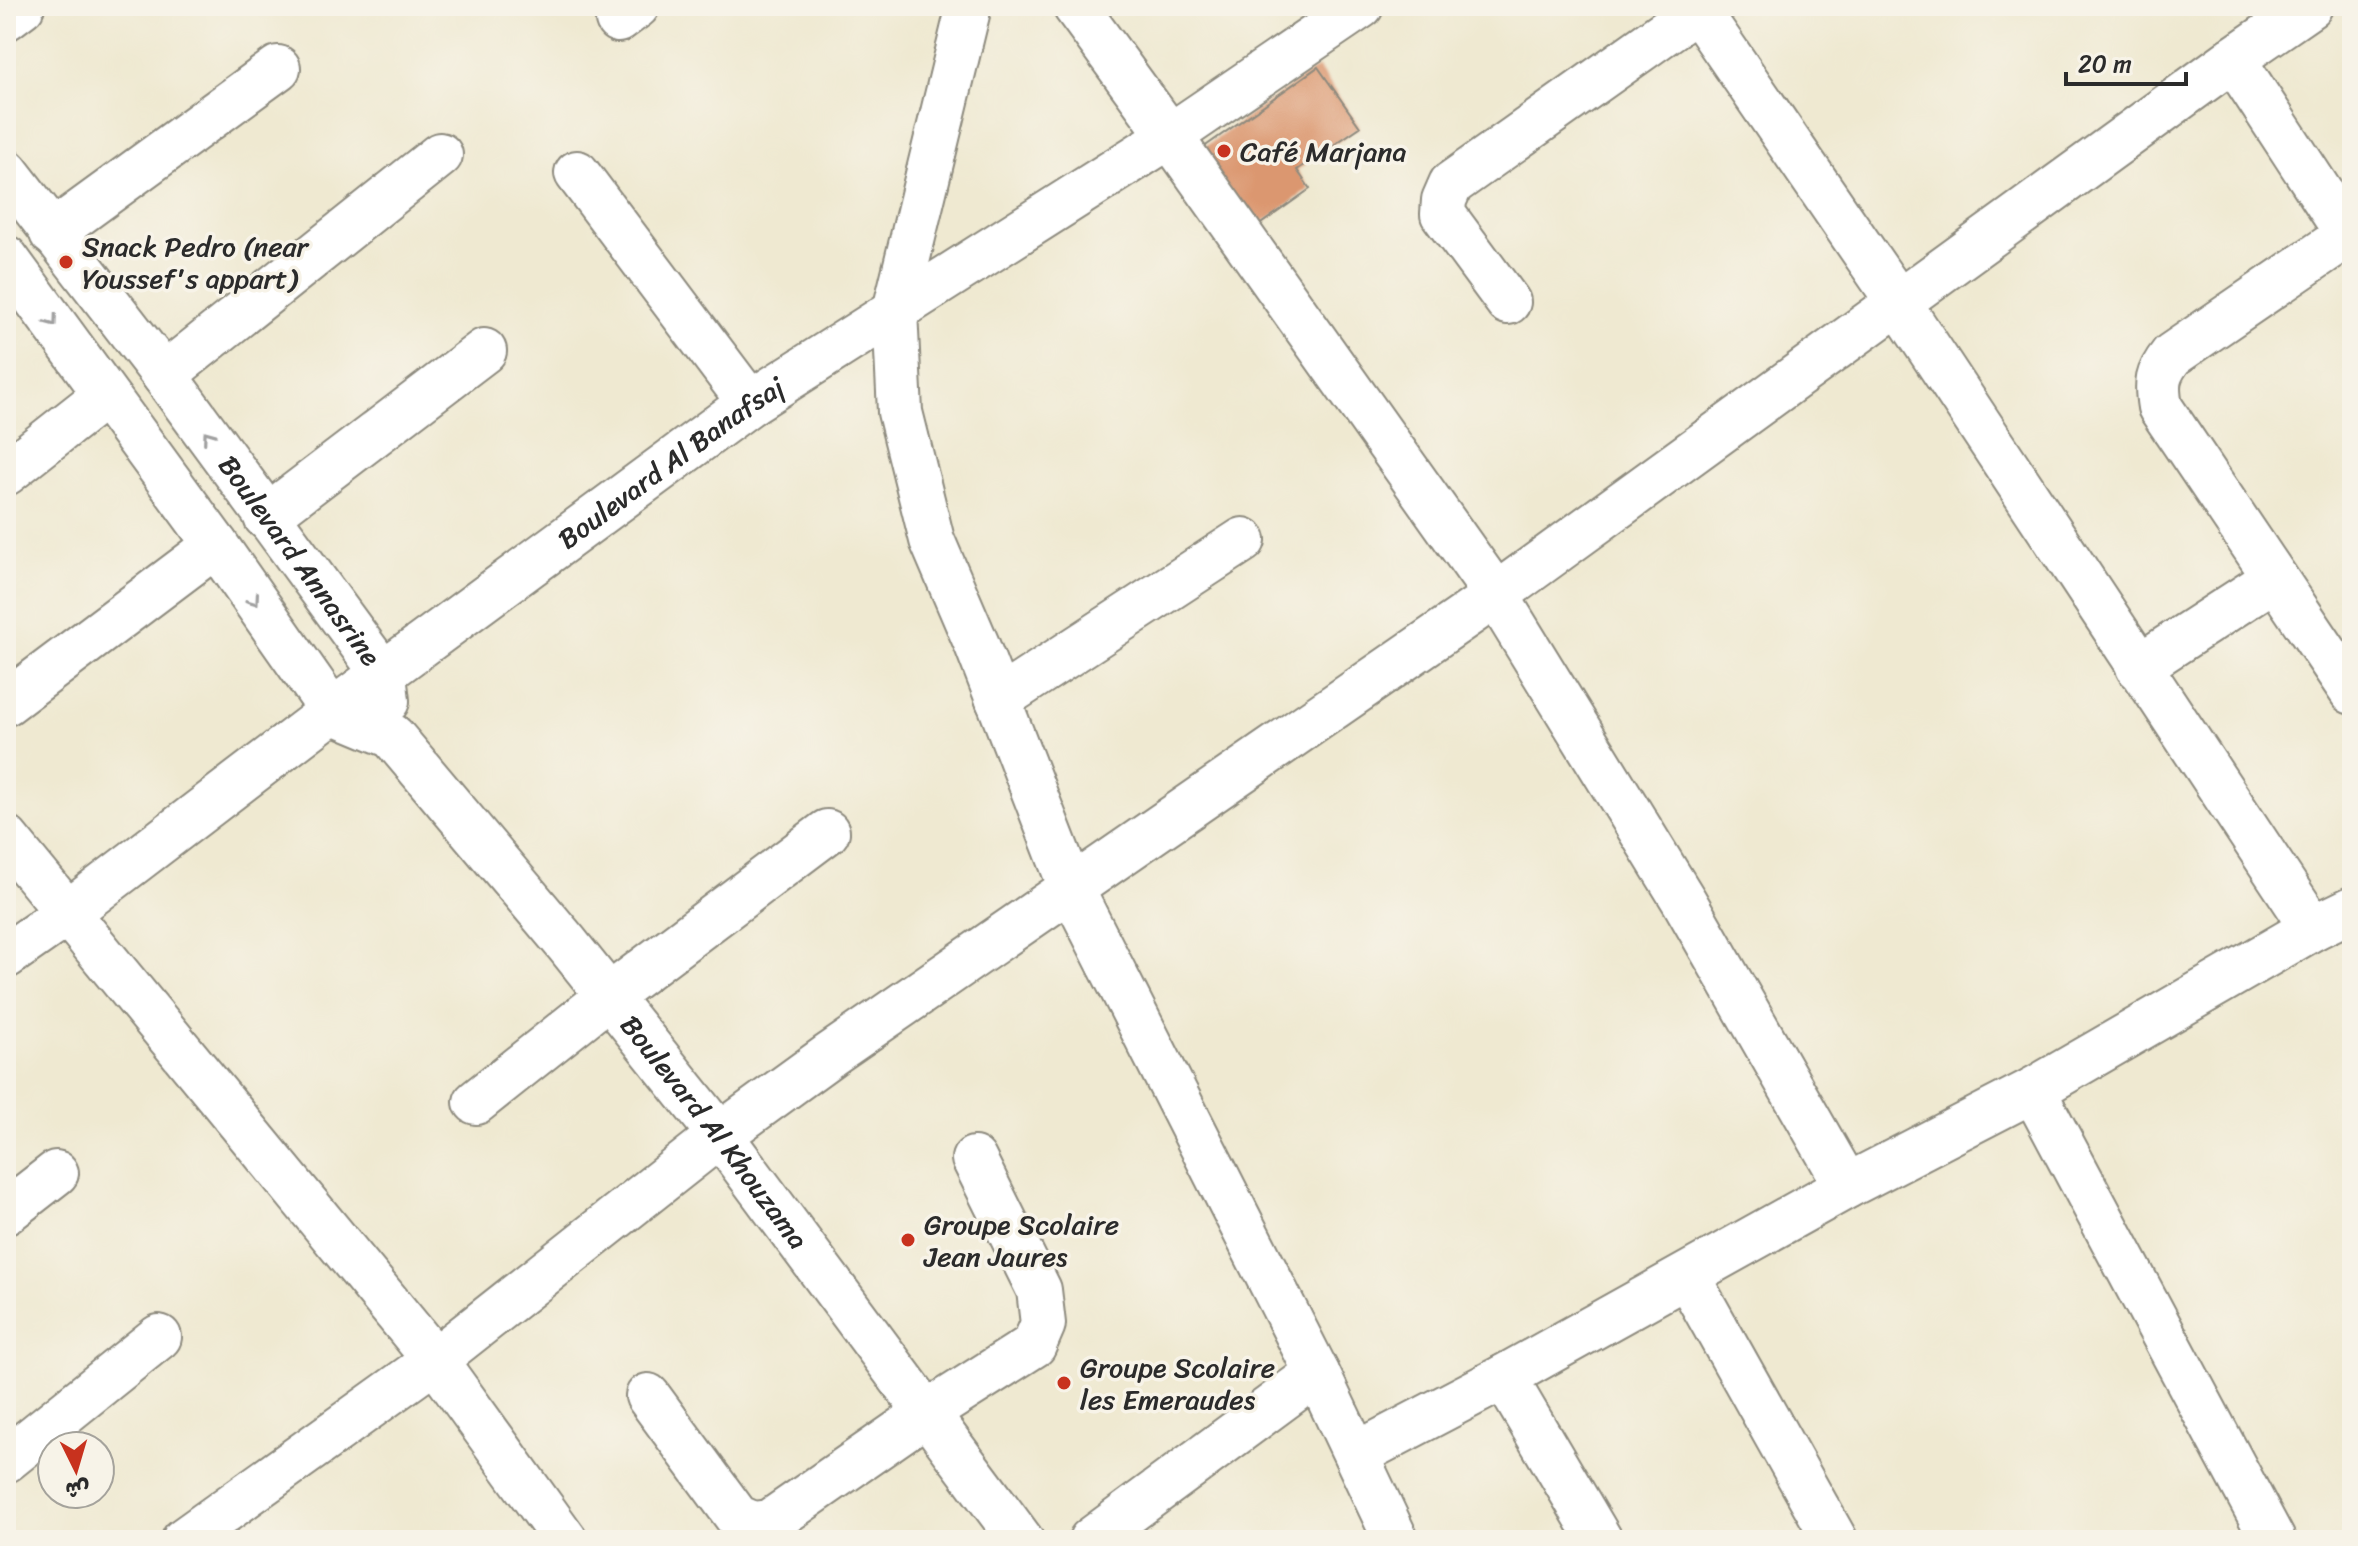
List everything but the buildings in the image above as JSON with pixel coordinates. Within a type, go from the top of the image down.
[{"type":"street","points":[[6,18],[22,6]]},
{"type":"street","points":[[969,6],[895,311],[900,412],[932,540],[1072,890],[1317,1373],[1396,1540]]},
{"type":"street","name":"Boulevard Al Banafsaj","points":[[6,956],[750,403],[1170,136],[1361,6]]},
{"type":"street","points":[[1078,7],[1496,595],[1684,901],[1847,1186]]},
{"type":"street","points":[[1508,302],[1443,214],[1444,200],[1451,184],[1698,7],[1899,303],[2313,928]]},
{"type":"street","points":[[184,1540],[435,1360],[720,1135],[830,1055],[1496,595],[2296,10]]},
{"type":"street","points":[[2233,59],[2350,234],[2172,355],[2159,371],[2157,391],[2160,407],[2352,692]]},
{"type":"street","points":[[52,233],[278,68]]},
{"type":"street","points":[[164,375],[440,155]]},
{"type":"street","name":"Boulevard Annasrine","points":[[6,171],[164,375],[384,675],[392,736]]},
{"type":"street","points":[[577,173],[750,403]]},
{"type":"street","name":"Boulevard Annasrine","points":[[6,258],[216,545],[332,711]]},
{"type":"street","points":[[266,517],[484,351]]},
{"type":"street","points":[[6,473],[105,395]]},
{"type":"street","points":[[998,700],[1243,540]]},
{"type":"street","points":[[6,703],[216,545]]},
{"type":"street","points":[[2138,667],[2275,578]]},
{"type":"street","points":[[332,711],[392,736]]},
{"type":"street","name":"Boulevard Al Khouzama","points":[[392,736],[609,996],[720,1135],[1021,1540]]},
{"type":"street","points":[[476,1102],[609,996],[827,832]]},
{"type":"street","points":[[6,838],[435,1360],[565,1540]]},
{"type":"street","points":[[1357,1454],[1504,1377],[1847,1186],[2033,1090],[2313,928],[2352,909]]},
{"type":"street","points":[[2033,1090],[2273,1540]]},
{"type":"street","points":[[648,1396],[737,1517],[753,1524],[770,1522],[927,1413],[1034,1345],[1043,1324],[1039,1290],[974,1159]]},
{"type":"street","points":[[6,1212],[56,1173]]},
{"type":"street","points":[[1687,1276],[1835,1540]]},
{"type":"street","points":[[6,1460],[159,1337]]},
{"type":"street","points":[[1091,1540],[1317,1373]]},
{"type":"street","points":[[1504,1377],[1600,1540]]},
{"type":"place","name":"Café Marjana","points":[[1224,151]]},
{"type":"place","name":"Snack Pedro (near Youssef's appart)","points":[[66,262]]},
{"type":"place","name":"Groupe Scolaire Jean Jaures","points":[[908,1240]]},
{"type":"place","name":"Groupe Scolaire les Emeraudes","points":[[1064,1383]]}]
